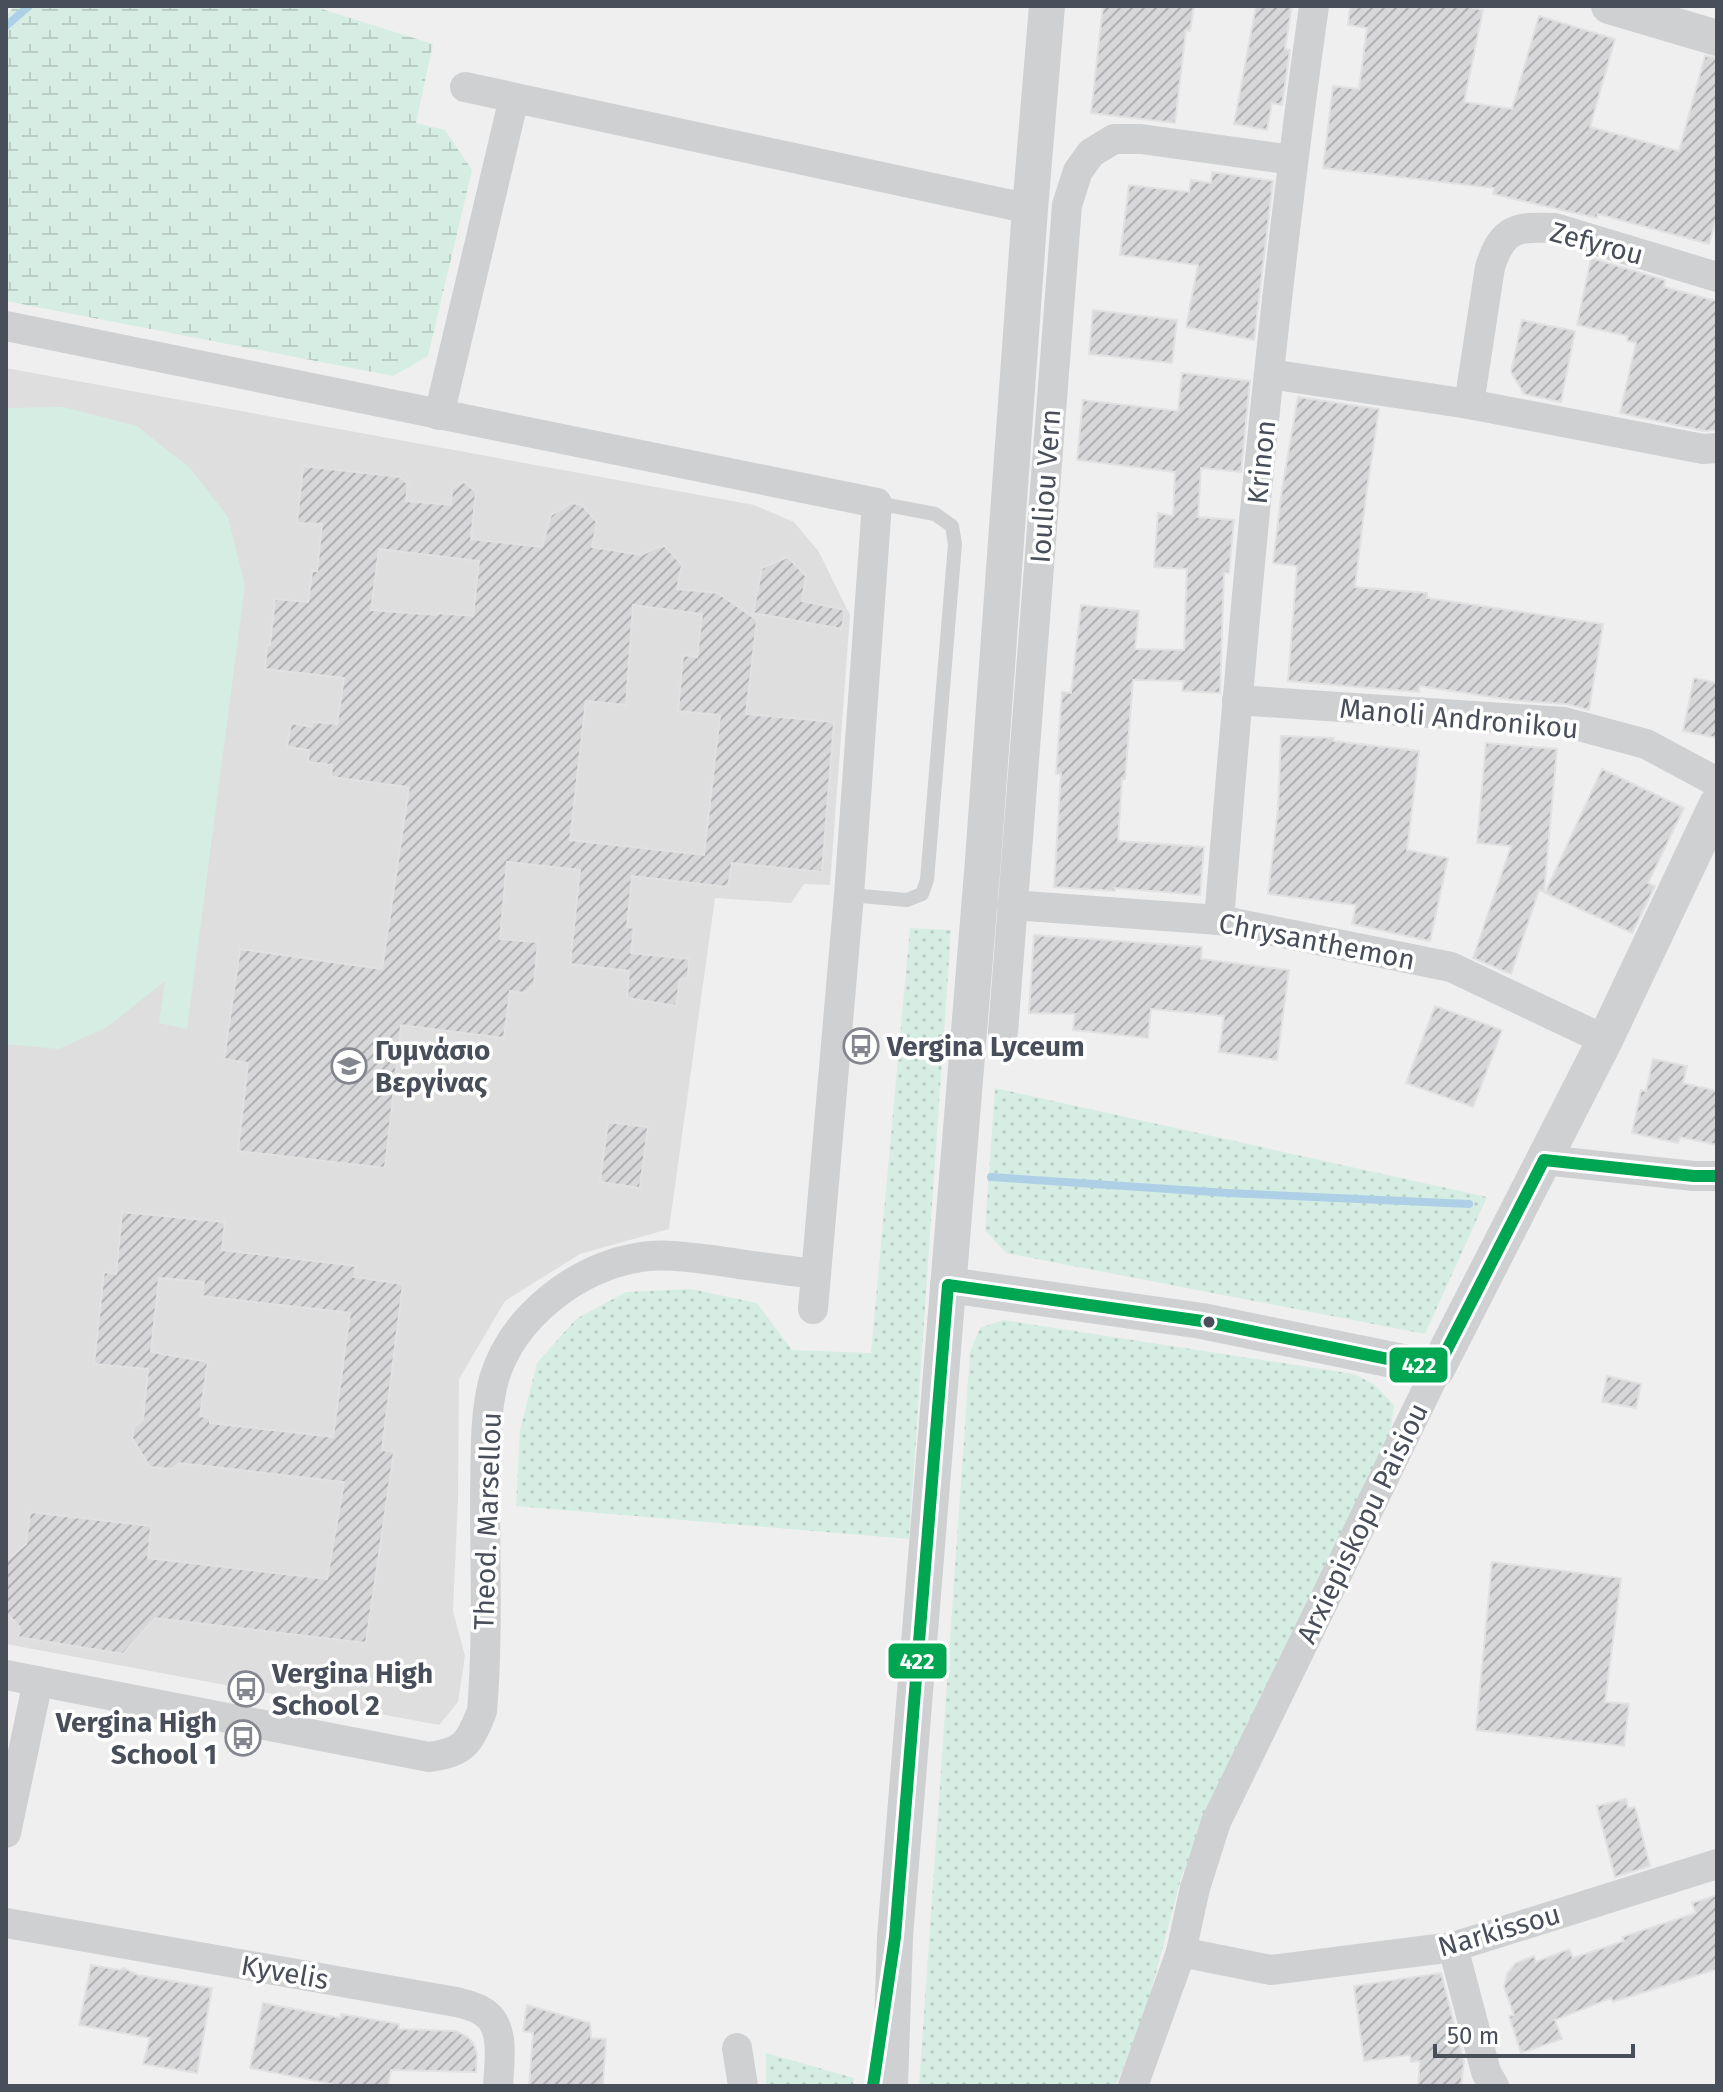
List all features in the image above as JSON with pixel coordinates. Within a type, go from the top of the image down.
[{"type":"street","points":[[890,2086],[895,1937],[983,860],[1047,6]]},
{"type":"street","name":"Krinon","points":[[1219,920],[1237,700],[1270,374],[1293,160],[1314,6]]},
{"type":"street","points":[[1609,6],[1717,38]]},
{"type":"street","points":[[465,87],[1030,209]]},
{"type":"street","points":[[439,415],[514,98]]},
{"type":"street","name":"Iouliou Vern","points":[[1003,1032],[1067,205],[1078,171],[1091,153],[1114,139],[1141,139],[1293,160]]},
{"type":"street","name":"Zefyrou","points":[[1469,404],[1490,267],[1497,246],[1509,234],[1527,227],[1555,228],[1717,277]]},
{"type":"street","points":[[6,326],[877,503],[849,895],[813,1309]]},
{"type":"street","points":[[1270,374],[1469,404],[1703,449],[1717,448]]},
{"type":"street","name":"Manoli Andronikou","points":[[1237,700],[1564,722],[1646,744],[1717,782]]},
{"type":"street","name":"Arxiepiskopu Paisiou","points":[[1133,2086],[1181,1952],[1195,1888],[1216,1822],[1437,1369],[1605,1040],[1717,804]]},
{"type":"street","name":"Chrysanthemon","points":[[1012,905],[1219,920],[1451,967],[1605,1040]]},
{"type":"street","points":[[1544,1160],[1717,1176]]},
{"type":"street","name":"Theod. Marsellou","points":[[38,1681],[429,1757],[451,1754],[463,1746],[475,1729],[482,1711],[489,1404],[498,1370],[514,1339],[528,1321],[562,1290],[594,1271],[618,1262],[642,1257],[678,1256],[815,1274]]},
{"type":"street","points":[[948,1285],[1202,1321],[1437,1369]]},
{"type":"street","points":[[6,1675],[38,1681],[6,1833]]},
{"type":"street","name":"Narkissou","points":[[1181,1952],[1271,1970],[1453,1947],[1717,1864]]},
{"type":"street","name":"Kyvelis","points":[[6,1923],[456,2002],[483,2011],[496,2026],[500,2044],[498,2086]]},
{"type":"street","points":[[873,2086],[895,1937]]},
{"type":"street","points":[[1453,1947],[1486,2072],[1494,2086]]},
{"type":"street","points":[[737,2048],[743,2086]]},
{"type":"lane","points":[[849,895],[907,900],[922,894],[927,880],[955,544],[952,526],[935,514],[877,503]]},
{"type":"shaded area","name":"Γυμνάσιο Βεργίνας","points":[[6,368],[754,505],[794,522],[819,552],[850,615],[830,885],[804,884],[791,903],[715,898],[669,1229],[580,1254],[505,1301],[459,1379],[453,1611],[465,1656],[458,1702],[439,1725],[6,1644]]},
{"type":"green space","points":[[15,6],[312,6],[433,44],[416,123],[445,130],[472,170],[428,356],[393,376],[6,301],[6,16]]},
{"type":"green space","points":[[63,407],[137,426],[191,469],[228,517],[245,585],[187,1029],[159,1023],[165,981],[107,1027],[59,1049],[6,1044],[6,408]]},
{"type":"green space","points":[[910,928],[951,930],[909,1539],[516,1506],[520,1430],[537,1363],[576,1319],[626,1292],[691,1289],[757,1303],[792,1350],[871,1353]]},
{"type":"green space","points":[[995,1088],[1487,1197],[1425,1334],[1006,1253],[985,1230]]},
{"type":"green space","points":[[1003,1320],[1354,1374],[1375,1385],[1394,1405],[1390,1435],[1249,1723],[1182,1875],[1148,2003],[1116,2086],[919,2086],[970,1352],[980,1328]]},
{"type":"green space","points":[[766,2053],[854,2078],[853,2086],[766,2086]]},
{"type":"building","points":[[1103,6],[1194,6],[1190,31],[1186,30],[1175,123],[1091,113]]},
{"type":"building","points":[[1256,6],[1292,6],[1285,49],[1290,50],[1282,105],[1272,103],[1267,130],[1234,124]]},
{"type":"building","points":[[1350,6],[1465,6],[1483,10],[1464,102],[1512,109],[1539,16],[1615,39],[1590,127],[1679,151],[1705,56],[1717,58],[1717,215],[1709,244],[1598,214],[1597,218],[1493,194],[1494,188],[1323,168],[1333,86],[1359,89],[1367,28],[1348,25]]},
{"type":"building","points":[[1212,172],[1273,181],[1254,340],[1186,327],[1198,265],[1120,255],[1129,185],[1189,192],[1191,180],[1211,183]]},
{"type":"building","points":[[1591,258],[1665,280],[1664,287],[1717,301],[1717,430],[1704,431],[1620,413],[1636,343],[1627,341],[1628,336],[1577,325]]},
{"type":"building","points":[[1093,310],[1177,320],[1172,363],[1089,354]]},
{"type":"building","points":[[1522,320],[1575,331],[1561,402],[1524,394],[1511,372]]},
{"type":"building","points":[[1182,373],[1250,381],[1241,472],[1201,468],[1198,517],[1234,520],[1229,573],[1224,573],[1220,693],[1182,691],[1184,681],[1133,680],[1118,841],[1204,847],[1200,895],[1054,887],[1061,774],[1056,774],[1062,692],[1071,693],[1081,605],[1139,611],[1135,649],[1184,650],[1187,569],[1154,567],[1158,513],[1173,516],[1175,472],[1077,460],[1083,400],[1178,411]]},
{"type":"building","points":[[1298,397],[1379,409],[1355,587],[1427,593],[1427,598],[1603,624],[1589,710],[1566,704],[1512,700],[1419,686],[1419,692],[1288,681],[1297,566],[1273,563]]},
{"type":"building","points":[[303,466],[400,477],[408,484],[406,501],[451,505],[452,489],[464,482],[476,492],[471,539],[542,547],[551,515],[572,503],[582,505],[597,522],[592,547],[641,555],[665,546],[682,565],[677,589],[718,593],[757,620],[746,714],[834,722],[822,872],[732,863],[728,887],[632,876],[627,927],[634,928],[631,953],[689,959],[688,977],[680,980],[676,1006],[627,998],[629,971],[570,964],[580,870],[507,862],[500,939],[538,942],[534,985],[524,993],[510,991],[504,1038],[401,1025],[385,1168],[238,1151],[248,1063],[224,1059],[240,949],[382,969],[409,787],[331,777],[332,765],[308,762],[309,750],[287,747],[291,723],[312,727],[313,722],[337,724],[344,678],[265,669],[275,599],[308,602],[312,571],[317,571],[322,524],[297,523]],"holes":[[[379,549],[479,561],[473,616],[371,610]],[[633,605],[702,614],[697,657],[683,655],[678,711],[720,715],[704,855],[570,840],[586,701],[626,705]]]},
{"type":"building","points":[[788,557],[806,576],[802,601],[845,610],[842,629],[753,613],[762,568]]},
{"type":"building","points":[[1694,678],[1717,683],[1717,738],[1683,731]]},
{"type":"building","points":[[1281,736],[1334,738],[1334,741],[1419,751],[1407,850],[1448,858],[1430,941],[1352,924],[1356,905],[1268,894],[1278,809]]},
{"type":"building","points":[[1486,743],[1557,749],[1544,892],[1539,890],[1511,974],[1473,958],[1511,846],[1477,843]]},
{"type":"building","points":[[1602,769],[1684,808],[1648,883],[1655,886],[1632,933],[1545,893]]},
{"type":"building","points":[[1034,935],[1202,947],[1201,959],[1289,970],[1277,1060],[1219,1052],[1224,1016],[1151,1009],[1148,1038],[1073,1030],[1075,1014],[1029,1013]]},
{"type":"building","points":[[1435,1006],[1502,1030],[1473,1107],[1406,1083]]},
{"type":"building","points":[[1653,1059],[1687,1066],[1683,1083],[1717,1091],[1717,1145],[1680,1137],[1678,1143],[1632,1133],[1641,1090],[1646,1091]]},
{"type":"building","points":[[608,1122],[648,1127],[640,1188],[600,1182]]},
{"type":"building","points":[[122,1212],[225,1222],[222,1250],[356,1266],[354,1277],[403,1284],[382,1450],[394,1452],[366,1643],[155,1618],[123,1654],[18,1637],[20,1627],[6,1613],[6,1566],[7,1560],[26,1544],[30,1512],[151,1526],[148,1558],[327,1579],[344,1482],[179,1463],[172,1469],[150,1467],[132,1438],[134,1427],[143,1420],[148,1369],[94,1364],[104,1272],[116,1274]],"holes":[[[159,1278],[204,1282],[202,1296],[350,1313],[333,1437],[210,1423],[210,1418],[200,1416],[208,1362],[151,1352]]]},
{"type":"building","points":[[1607,1376],[1641,1384],[1636,1408],[1602,1402]]},
{"type":"building","points":[[1492,1562],[1621,1578],[1605,1702],[1629,1704],[1624,1746],[1476,1730]]},
{"type":"building","points":[[1626,1799],[1628,1808],[1635,1807],[1650,1866],[1615,1877],[1597,1806]]},
{"type":"building","points":[[1717,1895],[1717,1969],[1613,2002],[1611,1998],[1555,2020],[1562,2039],[1521,2053],[1509,2016],[1514,2015],[1504,1987],[1507,1974],[1516,1963],[1534,1956],[1536,1962],[1569,1949],[1573,1958],[1624,1941],[1622,1937],[1696,1913],[1692,1903]]},
{"type":"building","points":[[91,1965],[124,1968],[138,1975],[212,1988],[197,2073],[143,2064],[150,2038],[79,2025]]},
{"type":"building","points":[[1441,1973],[1464,2062],[1461,2086],[1418,2086],[1420,2061],[1411,2062],[1410,2055],[1364,2061],[1354,1986]]},
{"type":"building","points":[[263,2003],[341,2018],[341,2014],[399,2024],[398,2029],[456,2031],[473,2043],[477,2053],[476,2072],[391,2070],[388,2086],[331,2086],[250,2068]]},
{"type":"building","points":[[527,2005],[590,2023],[591,2038],[606,2039],[603,2086],[529,2086],[533,2033],[523,2031]]},
{"type":"waterway","points":[[6,26],[29,6]]},
{"type":"waterway","points":[[991,1177],[1228,1193],[1469,1204]]},
{"type":"transit line","name":"422","points":[[873,2086],[895,1937],[948,1285],[1202,1321],[1437,1369],[1544,1160],[1717,1176]]},
{"type":"place","name":"Vergina Lyceum","points":[[861,1046]]},
{"type":"place","name":"Γυμνάσιο Βεργίνας","points":[[349,1066]]},
{"type":"place","name":"Vergina High School 2","points":[[246,1689]]},
{"type":"place","name":"Vergina High School 1","points":[[243,1738]]}]
